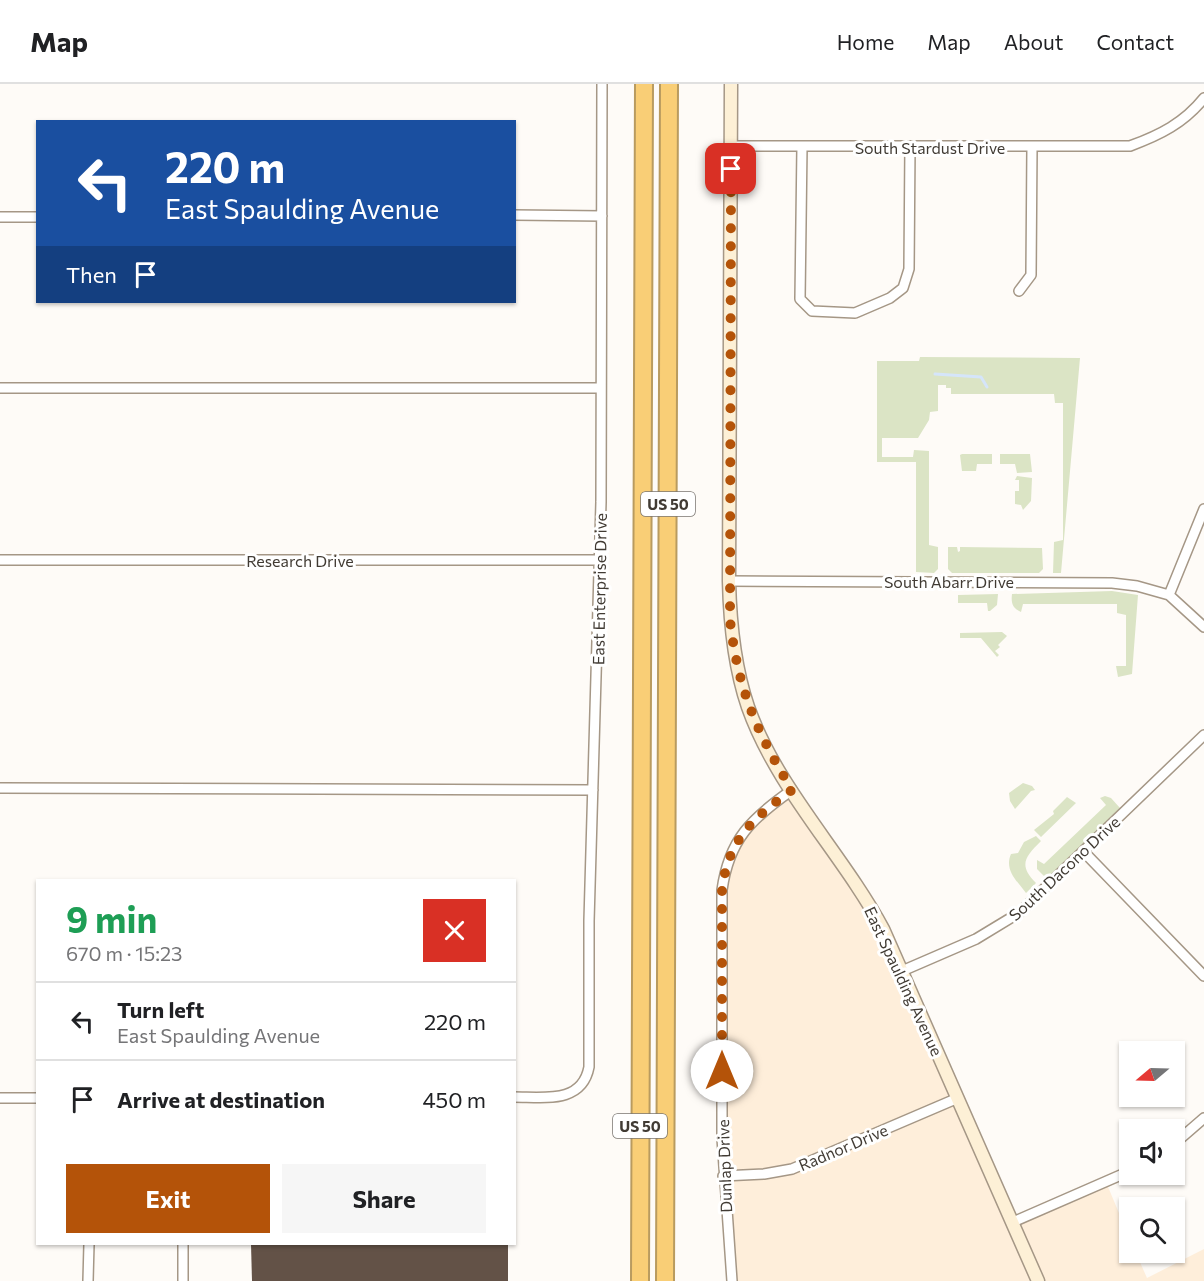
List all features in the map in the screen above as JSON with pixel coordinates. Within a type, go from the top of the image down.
[{"type":"highway","name":"US 50","points":[[640,1281],[644,84]]},
{"type":"highway","name":"US 50","points":[[665,1281],[669,84]]},
{"type":"street","name":"East Enterprise Drive","points":[[516,1097],[555,1097],[570,1094],[587,1077],[589,1066],[593,790],[601,560],[602,84]]},
{"type":"street","name":"East Spaulding Avenue","points":[[731,84],[729,581],[733,643],[744,692],[759,734],[792,790],[869,904],[902,971],[1038,1281]]},
{"type":"street","name":"South Stardust Drive","points":[[731,146],[1130,146],[1163,134],[1190,115],[1204,98]]},
{"type":"street","points":[[802,146],[800,299],[812,311],[855,313],[890,298],[903,288],[909,269],[910,146]]},
{"type":"street","points":[[1019,291],[1031,275],[1032,147]]},
{"type":"street","points":[[516,215],[602,216]]},
{"type":"street","points":[[0,217],[36,217]]},
{"type":"street","points":[[0,387],[602,388]]},
{"type":"street","points":[[1204,508],[1169,595],[1204,627]]},
{"type":"street","name":"Research Drive","points":[[0,560],[601,560]]},
{"type":"street","name":"South Abarr Drive","points":[[729,581],[1094,582],[1137,586],[1169,595]]},
{"type":"street","name":"South Dacono Drive","points":[[902,971],[976,939],[1006,922],[1037,897],[1204,735]]},
{"type":"street","points":[[0,788],[593,790]]},
{"type":"street","name":"Dunlap Drive","points":[[732,1281],[723,1176],[722,890],[725,869],[740,836],[770,806],[792,790]]},
{"type":"street","points":[[1084,852],[1204,976]]},
{"type":"street","points":[[0,1098],[36,1098]]},
{"type":"street","name":"Radnor Drive","points":[[723,1176],[764,1174],[792,1168],[958,1098]]},
{"type":"street","points":[[1185,1134],[1204,1118]]},
{"type":"street","points":[[1012,1222],[1119,1176]]},
{"type":"street","points":[[88,1281],[89,1245]]},
{"type":"street","points":[[183,1245],[183,1281]]},
{"type":"shaded area","points":[[792,790],[860,890],[1012,1222],[1106,1182],[1119,1213],[1119,1263],[1140,1263],[1147,1278],[1176,1263],[1185,1263],[1185,1259],[1204,1249],[1204,1281],[732,1281],[728,1236],[722,890],[739,836]]},
{"type":"green space","points":[[920,357],[1080,358],[1061,573],[1053,573],[1054,542],[1063,540],[1063,403],[1055,403],[1054,394],[951,394],[951,388],[946,388],[946,385],[938,385],[938,411],[930,412],[929,420],[918,438],[882,438],[882,457],[913,457],[914,450],[929,451],[929,545],[938,547],[938,569],[934,573],[916,572],[916,462],[877,462],[877,361],[919,361]]},
{"type":"green space","points":[[992,454],[992,464],[977,464],[976,471],[962,471],[960,455]]},
{"type":"green space","points":[[1000,454],[1030,454],[1032,472],[1017,473],[1015,464],[1000,464]]},
{"type":"green space","points":[[1017,476],[1032,478],[1031,501],[1023,510],[1021,505],[1015,504],[1015,491],[1019,491],[1019,480],[1015,480]]},
{"type":"green space","points":[[948,547],[957,547],[958,552],[960,547],[1042,548],[1043,569],[1039,573],[952,573],[948,569]]},
{"type":"green space","points":[[1112,591],[1138,595],[1132,674],[1118,677],[1116,666],[1126,666],[1126,615],[1117,613],[1117,604],[1023,604],[1021,612],[1014,607],[1012,600],[1012,594]]},
{"type":"green space","points":[[998,594],[997,605],[990,611],[988,611],[987,603],[958,603],[958,595]]},
{"type":"green space","points":[[1002,632],[1007,636],[995,651],[999,655],[997,657],[981,638],[960,638],[960,633]]},
{"type":"green space","points":[[1023,783],[1032,786],[1035,790],[1031,791],[1015,809],[1010,801],[1009,793]]},
{"type":"green space","points":[[1105,796],[1111,798],[1120,808],[1047,879],[1037,869],[1037,860],[1044,864],[1106,805],[1100,798]]},
{"type":"green space","points":[[1067,797],[1076,803],[1041,837],[1034,830],[1054,814],[1053,811]]},
{"type":"green space","points":[[1036,836],[1041,841],[1031,852],[1025,866],[1036,883],[1026,893],[1012,875],[1009,860],[1011,854],[1018,853],[1024,842]]},
{"type":"building","points":[[251,1245],[508,1245],[508,1281],[252,1281]]},
{"type":"waterway","points":[[935,374],[981,377],[987,387]]},
{"type":"route","points":[[722,1071],[722,890],[725,869],[740,836],[754,820],[792,790],[755,725],[742,688],[730,620],[731,169]]}]
